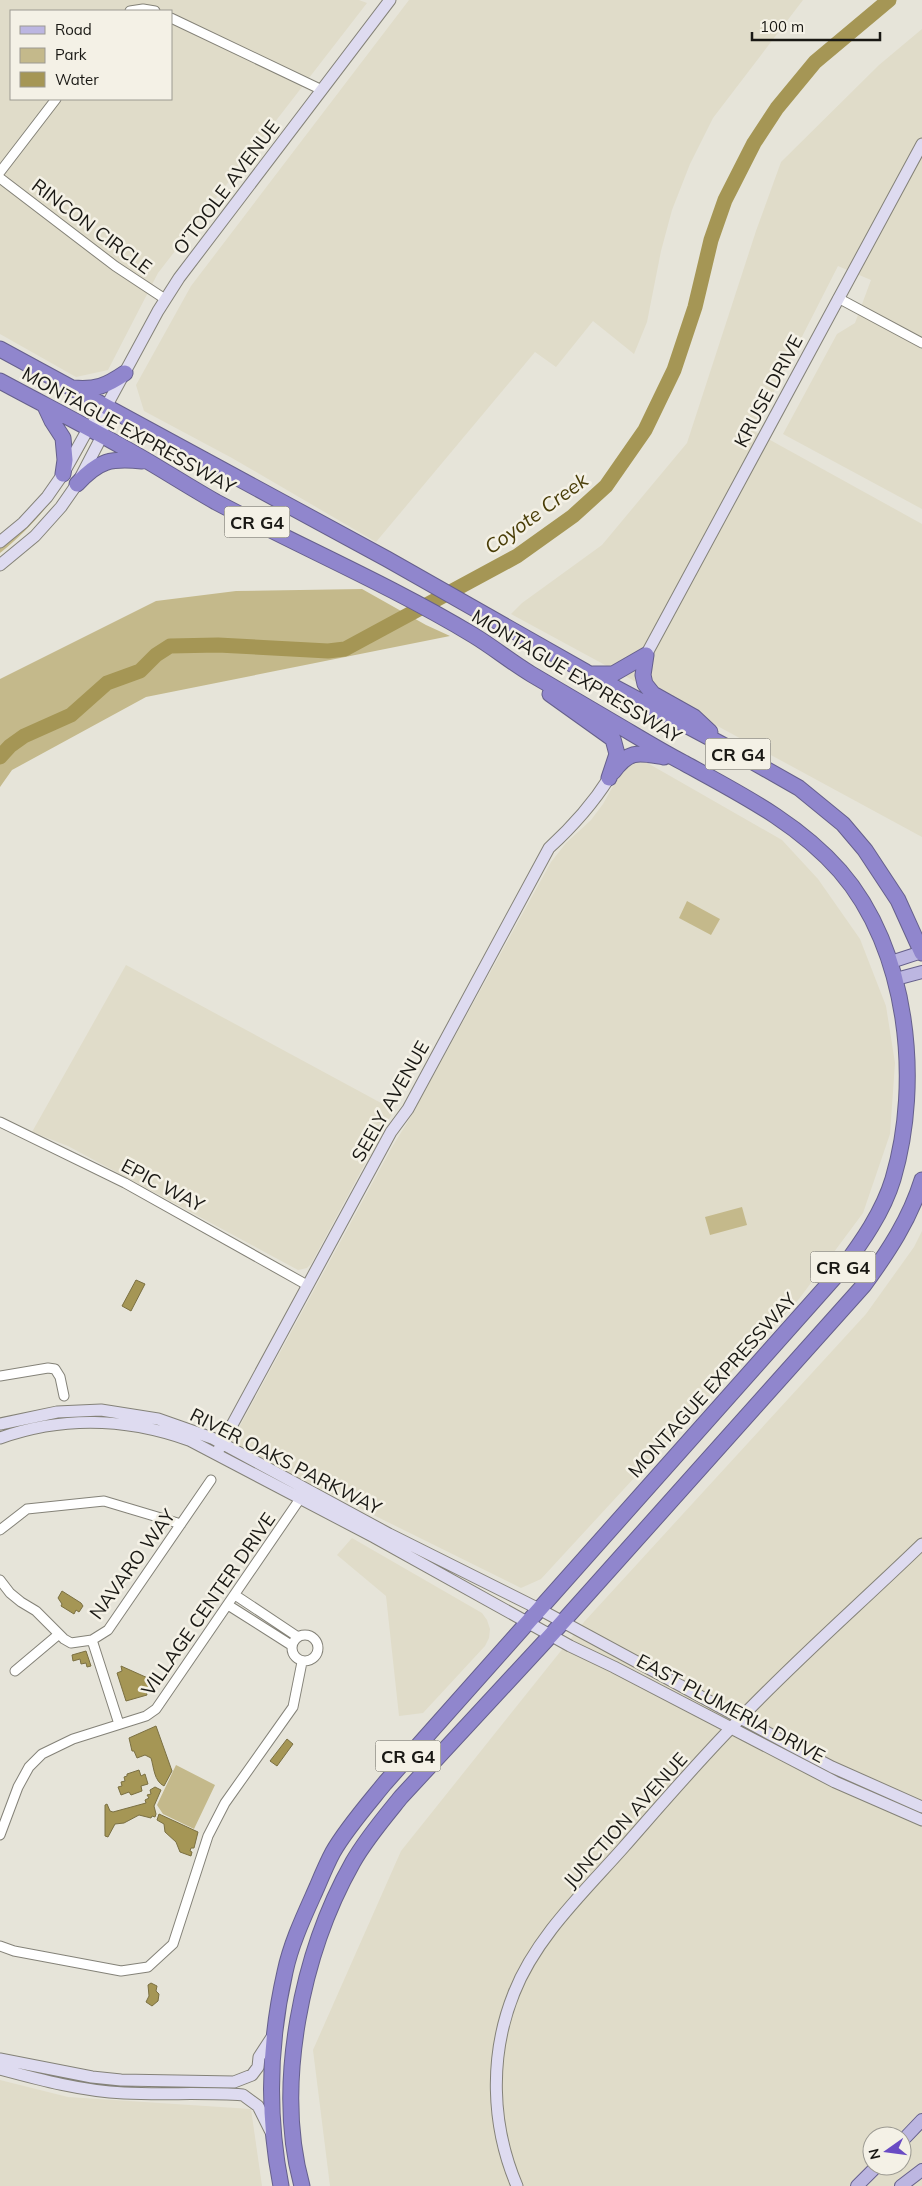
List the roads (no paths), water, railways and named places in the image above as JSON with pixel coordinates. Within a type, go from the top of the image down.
[{"type":"highway","name":"MONTAGUE EXPRESSWAY","points":[[0,349],[387,559],[586,672],[799,788],[843,824],[879,869],[908,921],[922,952]]},
{"type":"highway","points":[[69,387],[90,389],[108,384],[124,373]]},
{"type":"highway","name":"MONTAGUE EXPRESSWAY","points":[[0,382],[149,462],[216,502],[367,578],[466,632],[530,673],[677,760],[757,803],[814,846],[839,870],[868,910],[891,962],[896,979],[906,1037],[908,1098],[902,1144],[895,1170],[881,1207],[858,1247],[841,1270],[385,1782],[333,1852],[309,1905],[285,1970],[275,2033],[271,2073],[273,2134],[281,2186]]},
{"type":"highway","points":[[45,406],[63,438],[65,460],[63,474]]},
{"type":"highway","points":[[77,484],[90,469],[107,461],[149,462]]},
{"type":"highway","points":[[586,672],[602,675],[613,674],[646,655]]},
{"type":"highway","points":[[646,655],[643,674],[645,684],[653,694],[694,717],[725,746]]},
{"type":"highway","points":[[530,673],[546,691],[613,739],[617,754],[609,778]]},
{"type":"highway","points":[[609,778],[619,764],[633,754],[642,752],[677,760]]},
{"type":"highway","name":"CR G4","points":[[302,2186],[291,2132],[295,2034],[303,1990],[329,1914],[353,1862],[378,1826],[474,1716],[550,1635],[864,1285],[884,1259],[906,1220],[922,1180]]},
{"type":"main road","points":[[908,921],[922,934]]},
{"type":"main road","points":[[891,962],[922,952]]},
{"type":"main road","points":[[896,979],[922,972]]},
{"type":"main road","points":[[912,2130],[922,2120]]},
{"type":"main road","points":[[901,2186],[922,2170]]},
{"type":"main road","points":[[857,2186],[867,2176]]},
{"type":"street","name":"O’TOOLE AVENUE","points":[[106,407],[165,299],[212,234],[390,0]]},
{"type":"street","points":[[136,10],[149,10]]},
{"type":"street","points":[[172,18],[322,90]]},
{"type":"street","points":[[0,172],[55,100]]},
{"type":"street","name":"KRUSE DRIVE","points":[[646,655],[922,144]]},
{"type":"street","name":"RINCON CIRCLE","points":[[0,178],[114,266],[165,299]]},
{"type":"street","points":[[838,298],[922,343]]},
{"type":"street","points":[[0,542],[29,517],[47,497],[63,474],[88,429],[106,407]]},
{"type":"street","points":[[0,565],[35,536],[61,507],[77,484],[102,436],[106,407]]},
{"type":"street","name":"SEELY AVENUE","points":[[219,1449],[391,1132],[408,1109],[549,848],[576,824],[609,778]]},
{"type":"street","name":"EPIC WAY","points":[[0,1122],[125,1183],[307,1285]]},
{"type":"street","points":[[0,1376],[48,1368],[55,1369],[60,1377],[64,1396]]},
{"type":"street","name":"RIVER OAKS PARKWAY","points":[[0,1424],[57,1412],[101,1410],[158,1419],[197,1432],[219,1449],[304,1494],[374,1537],[527,1621]]},
{"type":"street","name":"RIVER OAKS PARKWAY","points":[[0,1438],[55,1424],[110,1422],[169,1433],[219,1449]]},
{"type":"street","name":"NAVARO WAY","points":[[0,1580],[10,1593],[36,1611],[71,1643],[92,1640],[108,1630],[211,1480]]},
{"type":"street","name":"RIVER OAKS PARKWAY","points":[[304,1494],[348,1517],[358,1516],[436,1558],[539,1609]]},
{"type":"street","name":"VILLAGE CENTER DRIVE","points":[[0,1835],[18,1786],[29,1767],[42,1754],[73,1739],[146,1716],[156,1709],[304,1494]]},
{"type":"street","points":[[0,1530],[27,1508],[104,1501],[181,1524]]},
{"type":"street","points":[[374,1537],[387,1538],[423,1557],[436,1558]]},
{"type":"street","name":"JUNCTION AVENUE","points":[[517,2186],[508,2165],[497,2118],[498,2055],[514,1992],[541,1943],[730,1728],[922,1544]]},
{"type":"street","points":[[235,1595],[298,1637]]},
{"type":"street","points":[[228,1605],[291,1645],[293,1656],[302,1662],[313,1659],[318,1648],[313,1638],[305,1635],[298,1637],[291,1645]]},
{"type":"street","name":"EAST PLUMERIA DRIVE","points":[[539,1609],[739,1719],[832,1767],[922,1807]]},
{"type":"street","name":"EAST PLUMERIA DRIVE","points":[[527,1621],[550,1635],[835,1782],[922,1820]]},
{"type":"street","points":[[15,1671],[59,1634]]},
{"type":"street","points":[[92,1640],[119,1724]]},
{"type":"street","points":[[0,1946],[14,1952],[121,1971],[148,1967],[173,1944],[208,1836],[225,1803],[293,1707],[302,1662]]},
{"type":"street","points":[[868,1796],[873,1785]]},
{"type":"street","points":[[0,2059],[92,2077],[121,2080],[234,2082],[252,2075],[258,2067],[259,2057],[275,2033]]},
{"type":"street","points":[[0,2070],[56,2084],[124,2093],[243,2095],[258,2106],[273,2134]]},
{"type":"water","points":[[136,1280],[145,1284],[131,1311],[122,1306]]},
{"type":"water","points":[[62,1591],[81,1603],[83,1606],[79,1612],[76,1610],[74,1614],[61,1606],[62,1604],[58,1598]]},
{"type":"water","points":[[86,1651],[91,1666],[87,1667],[86,1663],[81,1664],[80,1659],[73,1661],[72,1655]]},
{"type":"water","points":[[121,1666],[150,1679],[153,1689],[146,1691],[147,1695],[126,1701],[117,1673],[122,1671]]},
{"type":"water","points":[[156,1726],[172,1771],[164,1786],[156,1778],[151,1758],[145,1755],[137,1758],[134,1751],[132,1751],[129,1738]]},
{"type":"water","points":[[287,1739],[293,1744],[277,1766],[270,1761]]},
{"type":"water","points":[[139,1770],[141,1776],[145,1774],[148,1784],[141,1786],[142,1791],[131,1795],[129,1792],[121,1795],[118,1787],[122,1786],[121,1782],[125,1781],[124,1777]]},
{"type":"water","points":[[155,1787],[161,1790],[154,1806],[155,1817],[139,1815],[124,1823],[115,1824],[108,1837],[105,1836],[105,1805],[107,1804],[110,1811],[113,1812],[146,1803],[145,1800],[149,1798],[147,1795],[151,1794],[150,1790]]},
{"type":"water","points":[[159,1814],[198,1832],[194,1848],[191,1848],[190,1851],[192,1852],[191,1856],[180,1852],[176,1842],[165,1832],[164,1824],[157,1820]]},
{"type":"water","points":[[151,1983],[157,1986],[156,1991],[159,1994],[158,2001],[152,2006],[146,2002],[149,1996],[148,1985]]},
{"type":"waterway","name":"Coyote Creek","points":[[0,757],[10,746],[24,736],[71,715],[107,683],[140,671],[156,655],[170,646],[218,645],[328,651],[345,649],[517,556],[573,516],[606,486],[645,430],[674,370],[695,307],[711,240],[725,200],[754,143],[777,108],[815,62],[889,0]]}]
